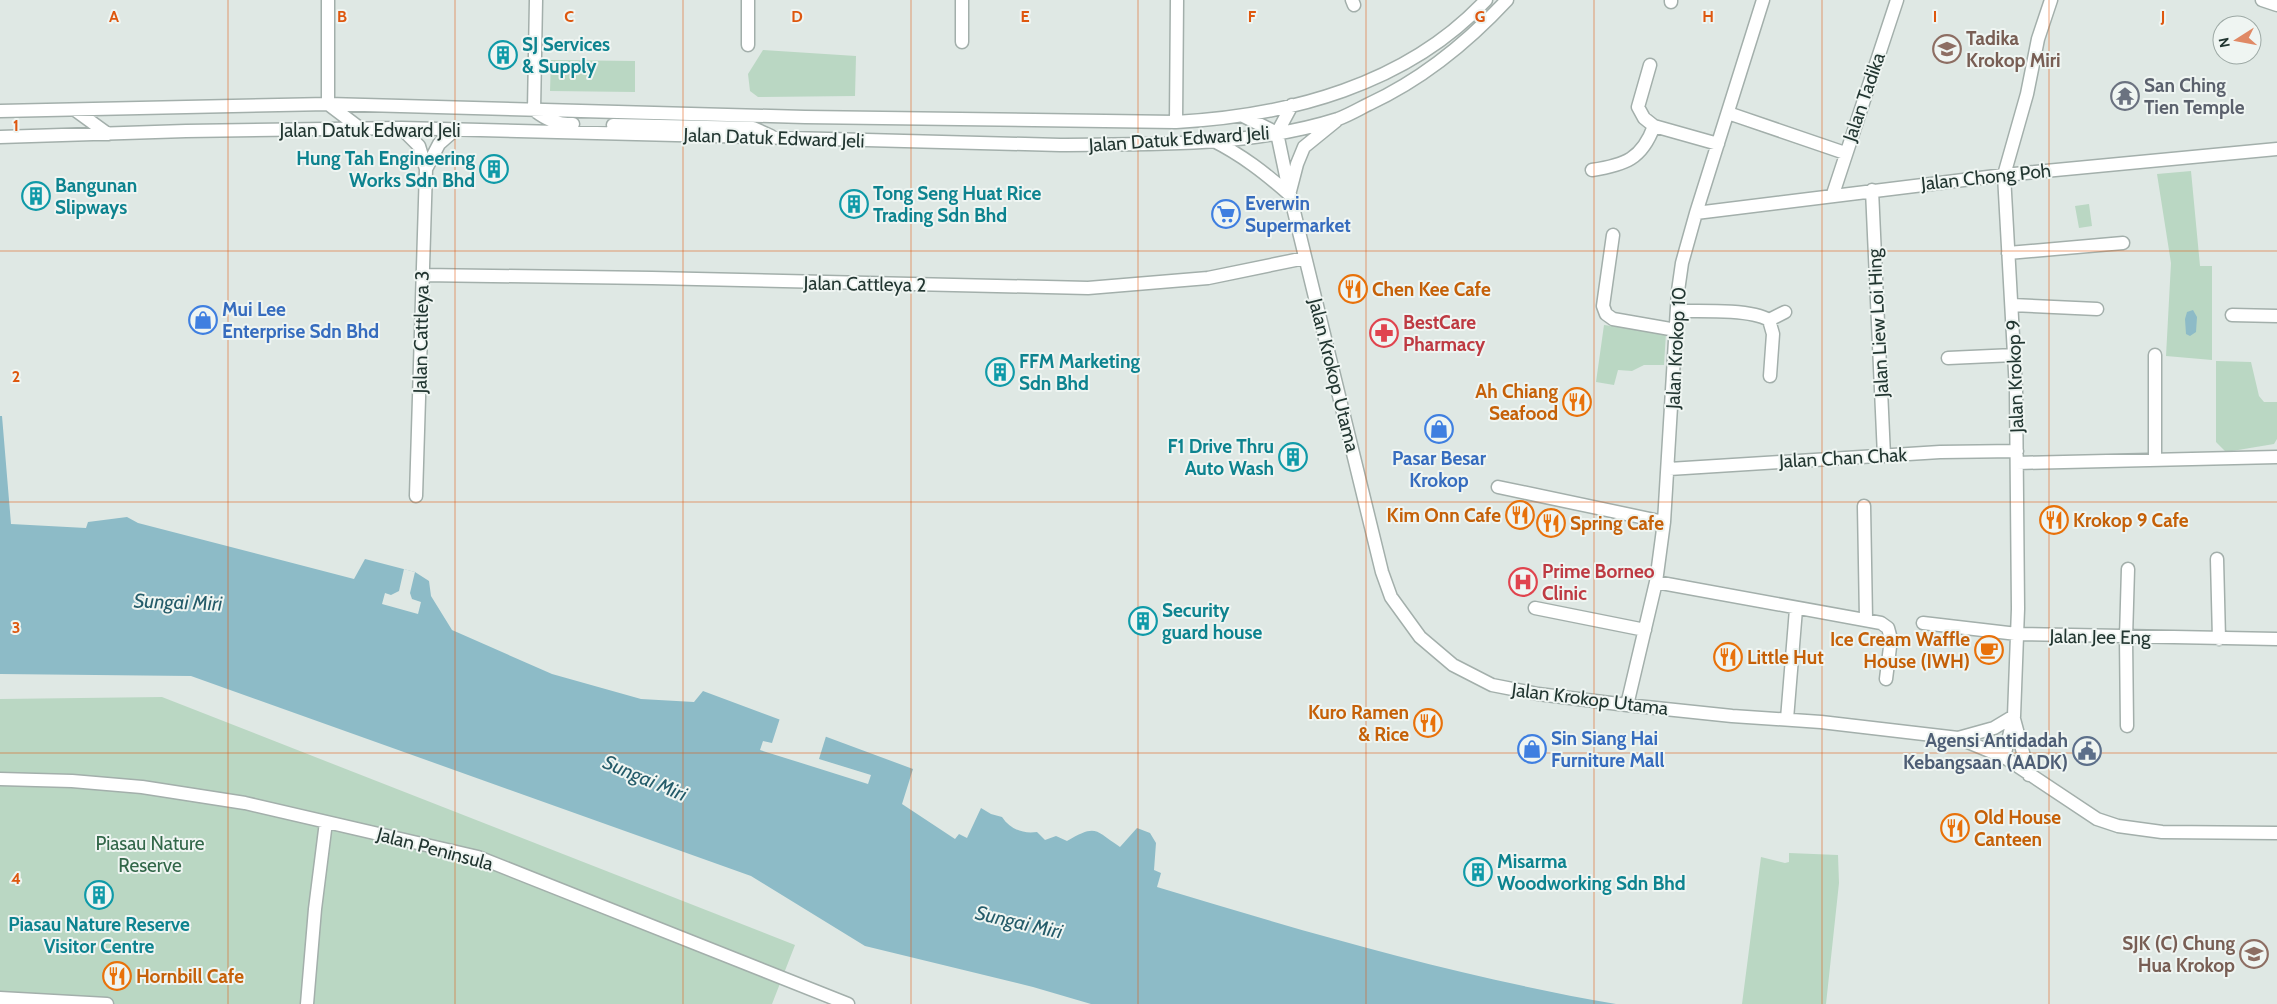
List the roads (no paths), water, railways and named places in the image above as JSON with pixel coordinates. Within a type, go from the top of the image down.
[{"type":"street","points":[[328,0],[328,104],[361,129]]},
{"type":"street","points":[[536,0],[534,110],[546,119],[558,124],[753,128],[778,139]]},
{"type":"street","points":[[748,0],[748,45]]},
{"type":"street","points":[[962,0],[962,42]]},
{"type":"street","points":[[1176,122],[1177,0]]},
{"type":"street","name":"Jalan Datuk Edward Jeli","points":[[0,111],[328,104],[534,110],[1176,122],[1243,116],[1330,96],[1377,78],[1418,56],[1457,28],[1486,0]]},
{"type":"street","name":"Jalan Datuk Edward Jeli","points":[[0,137],[401,128],[1060,145],[1151,144],[1212,140],[1277,133],[1340,118],[1397,91],[1438,64],[1478,31],[1507,0]]},
{"type":"street","name":"Jalan Krokop 10","points":[[1627,705],[1656,582],[1664,522],[1669,469],[1677,310],[1682,263],[1763,0]]},
{"type":"street","name":"Jalan Tadika","points":[[1833,194],[1897,0]]},
{"type":"street","name":"Jalan Krokop 9","points":[[2004,757],[2014,716],[2017,634],[2017,457],[2012,305],[2004,175],[2027,94],[2038,39],[2051,0]]},
{"type":"street","points":[[2262,0],[2277,4]]},
{"type":"street","points":[[1650,65],[1638,107],[1644,118],[1654,126],[1718,144]]},
{"type":"street","points":[[1243,116],[1277,133],[1292,105]]},
{"type":"street","points":[[75,110],[108,134]]},
{"type":"street","points":[[1728,113],[1845,153]]},
{"type":"street","points":[[1212,140],[1244,157],[1290,195],[1297,164],[1304,147],[1340,118]]},
{"type":"street","points":[[1592,170],[1617,166],[1631,160],[1649,140],[1654,126]]},
{"type":"street","name":"Jalan Cattleya 3","points":[[401,128],[419,146],[426,169],[416,496]]},
{"type":"street","name":"Jalan Cattleya 3","points":[[426,169],[439,144],[456,129]]},
{"type":"street","name":"Jalan Krokop Utama","points":[[1277,133],[1305,258],[1382,572],[1391,598],[1420,637],[1453,665],[1492,685],[1538,694],[1627,705],[1732,716],[1787,719],[1958,738],[2004,757],[2097,820],[2118,826],[2162,832],[2277,833]]},
{"type":"street","name":"Jalan Chong Poh","points":[[1696,213],[1833,194],[2004,175],[2277,149]]},
{"type":"street","name":"Jalan Liew Loi Hing","points":[[1872,190],[1884,456]]},
{"type":"street","points":[[1613,235],[1603,306],[1606,314],[1613,319],[1676,330]]},
{"type":"street","points":[[2008,253],[2123,243]]},
{"type":"street","name":"Jalan Cattleya 2","points":[[422,275],[1088,288],[1208,278],[1305,258]]},
{"type":"street","points":[[2012,305],[2097,309]]},
{"type":"street","points":[[1677,310],[1748,314],[1763,316],[1769,320],[1773,334],[1770,376]]},
{"type":"street","points":[[1769,320],[1785,312]]},
{"type":"street","points":[[2232,315],[2277,316]]},
{"type":"street","points":[[1948,358],[2014,354]]},
{"type":"street","points":[[2155,355],[2156,460]]},
{"type":"street","name":"Jalan Chan Chak","points":[[1669,469],[1884,456],[2156,460],[2277,457]]},
{"type":"street","points":[[1498,487],[1664,522]]},
{"type":"street","points":[[1864,506],[1866,619]]},
{"type":"street","points":[[2217,559],[2219,639]]},
{"type":"street","points":[[2127,726],[2126,638],[2128,569]]},
{"type":"street","points":[[1656,582],[1881,623],[1888,628],[1891,639],[1886,679]]},
{"type":"street","points":[[1535,608],[1644,630]]},
{"type":"street","points":[[1787,719],[1796,609]]},
{"type":"street","name":"Jalan Jee Eng","points":[[1923,623],[2017,634],[2126,638],[2277,639]]},
{"type":"street","points":[[1958,738],[1994,728],[2014,716],[2029,775]]},
{"type":"street","name":"Jalan Peninsula","points":[[0,779],[72,781],[142,787],[245,803],[478,857],[848,1004]]},
{"type":"street","points":[[307,1004],[315,909],[326,822]]},
{"type":"street","points":[[0,998],[107,1004]]},
{"type":"water","points":[[2193,310],[2197,317],[2196,332],[2190,336],[2186,334],[2185,319],[2187,312]]},
{"type":"water","name":"Sungai Miri","points":[[0,416],[2,416],[11,524],[86,528],[88,522],[127,517],[138,523],[354,579],[365,559],[415,572],[429,581],[431,596],[452,630],[552,674],[641,699],[694,702],[703,691],[913,769],[902,804],[955,839],[959,834],[967,838],[981,808],[991,814],[1002,817],[1017,830],[1037,832],[1045,840],[1056,836],[1067,841],[1084,832],[1095,831],[1120,847],[1137,828],[1150,833],[1156,843],[1154,870],[1161,873],[1157,887],[1385,953],[1500,981],[1616,1004],[1091,1004],[1033,987],[865,946],[751,876],[191,676],[0,674]]},
{"type":"place","name":"Tadika Krokop Miri","points":[[1947,49]]},
{"type":"place","name":"SJ Services & Supply","points":[[503,55]]},
{"type":"place","name":"San Ching Tien Temple","points":[[2125,96]]},
{"type":"place","name":"Hung Tah Engineering Works Sdn Bhd","points":[[494,169]]},
{"type":"place","name":"Bangunan Slipways","points":[[36,196]]},
{"type":"place","name":"Tong Seng Huat Rice Trading Sdn Bhd","points":[[854,204]]},
{"type":"place","name":"Everwin Supermarket","points":[[1226,214]]},
{"type":"place","name":"Chen Kee Cafe","points":[[1353,289]]},
{"type":"place","name":"Mui Lee Enterprise Sdn Bhd","points":[[203,320]]},
{"type":"place","name":"BestCare Pharmacy","points":[[1384,333]]},
{"type":"place","name":"FFM Marketing Sdn Bhd","points":[[1000,372]]},
{"type":"place","name":"Ah Chiang Seafood","points":[[1577,402]]},
{"type":"place","name":"Pasar Besar Krokop","points":[[1439,429]]},
{"type":"place","name":"F1 Drive Thru Auto Wash","points":[[1293,457]]},
{"type":"place","name":"Kim Onn Cafe","points":[[1520,515]]},
{"type":"place","name":"Krokop 9 Cafe","points":[[2054,520]]},
{"type":"place","name":"Spring Cafe","points":[[1551,523]]},
{"type":"place","name":"Prime Borneo Clinic","points":[[1523,582]]},
{"type":"place","name":"Security guard house","points":[[1143,621]]},
{"type":"place","name":"Ice Cream Waffle House (IWH)","points":[[1989,650]]},
{"type":"place","name":"Little Hut","points":[[1728,657]]},
{"type":"place","name":"Kuro Ramen & Rice","points":[[1428,723]]},
{"type":"place","name":"Sin Siang Hai Furniture Mall","points":[[1532,749]]},
{"type":"place","name":"Agensi Antidadah Kebangsaan (AADK)","points":[[2087,751]]},
{"type":"place","name":"Old House Canteen","points":[[1955,828]]},
{"type":"place","name":"Misarma Woodworking Sdn Bhd","points":[[1478,872]]},
{"type":"place","name":"Piasau Nature Reserve Visitor Centre","points":[[99,895]]},
{"type":"place","name":"SJK (C) Chung Hua Krokop","points":[[2254,954]]},
{"type":"place","name":"Hornbill Cafe","points":[[117,976]]},
{"type":"park label","name":"Piasau Nature Reserve","points":[[150,854]]}]
